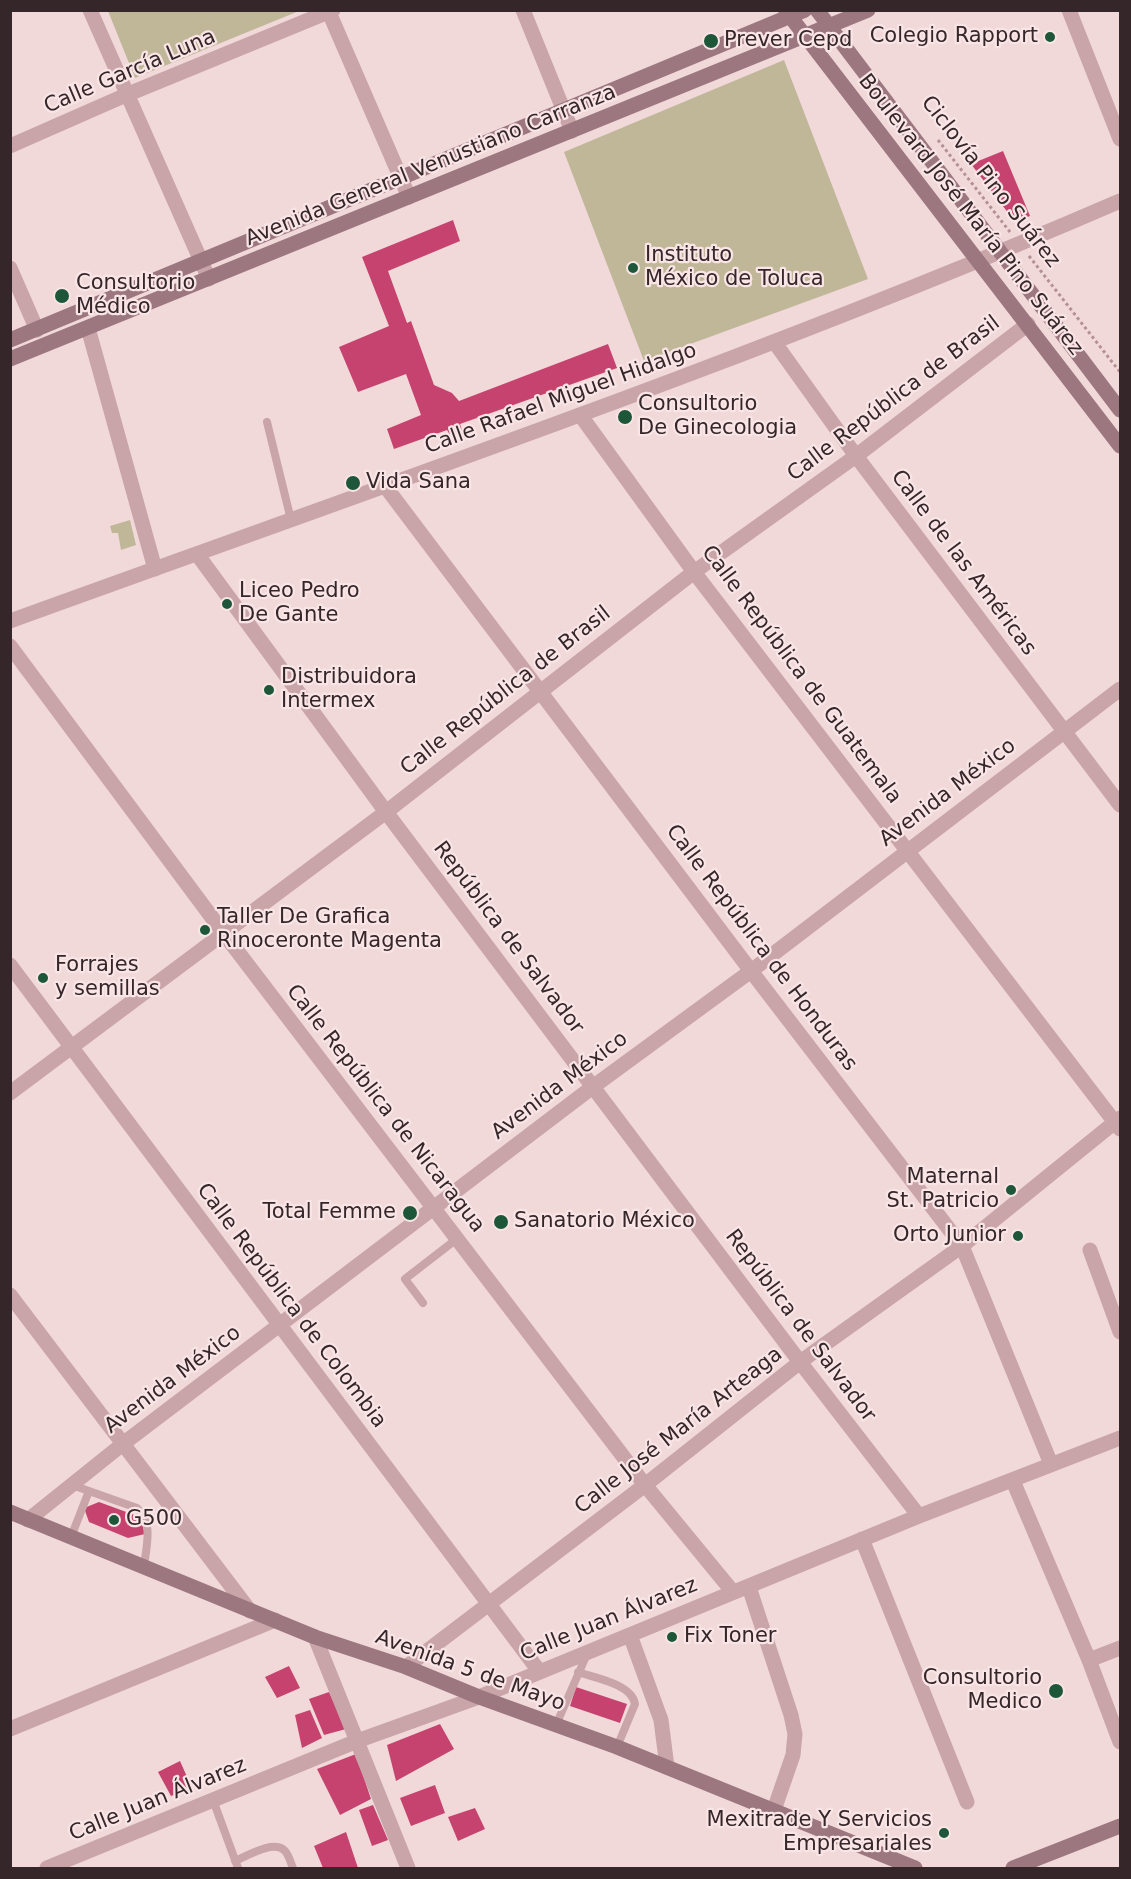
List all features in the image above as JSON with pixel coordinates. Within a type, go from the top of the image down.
[{"type":"main road","name":"Avenida General Venustiano Carranza","points":[[10,340],[564,110],[788,14],[805,10]]},
{"type":"main road","name":"Boulevard José María Pino Suárez","points":[[817,10],[1120,410]]},
{"type":"main road","name":"Avenida General Venustiano Carranza","points":[[10,359],[868,10]]},
{"type":"main road","name":"Boulevard José María Pino Suárez","points":[[788,14],[1120,446]]},
{"type":"main road","name":"Avenida 5 de Mayo","points":[[10,1512],[315,1637],[406,1667],[479,1697],[617,1747],[915,1869]]},
{"type":"main road","points":[[1013,1869],[1120,1826]]},
{"type":"street","points":[[90,10],[208,279]]},
{"type":"street","points":[[523,10],[572,131]]},
{"type":"street","points":[[1068,10],[1120,139]]},
{"type":"street","points":[[330,11],[410,197]]},
{"type":"street","name":"Calle García Luna","points":[[10,146],[126,95],[330,11]]},
{"type":"street","name":"Calle Rafael Miguel Hidalgo","points":[[10,621],[581,416],[775,343],[1020,245],[1120,201]]},
{"type":"street","points":[[10,268],[36,330]]},
{"type":"street","name":"Calle República de Brasil","points":[[10,1094],[386,812],[694,572],[856,456],[1028,324]]},
{"type":"street","points":[[87,328],[155,569]]},
{"type":"street","name":"Calle de las Américas","points":[[775,343],[856,456],[1120,805]]},
{"type":"street","name":"Calle República de Guatemala","points":[[581,416],[694,572],[1118,1123]]},
{"type":"street","name":"Calle República de Honduras","points":[[386,486],[751,971],[962,1246],[1051,1464]]},
{"type":"street","name":"República de Salvador","points":[[197,554],[386,812],[800,1362],[919,1516]]},
{"type":"street","name":"Calle República de Nicaragua","points":[[10,646],[225,934],[645,1485],[734,1592]]},
{"type":"street","name":"Avenida México","points":[[28,1520],[124,1443],[594,1086],[751,971],[1120,689]]},
{"type":"street","name":"Calle República de Colombia","points":[[10,965],[539,1671]]},
{"type":"street","name":"Calle José María Arteaga","points":[[406,1667],[645,1485],[800,1362],[962,1246],[1118,1123]]},
{"type":"street","points":[[1090,1250],[1120,1332]]},
{"type":"street","points":[[10,1294],[250,1611]]},
{"type":"street","name":"Calle Juan Álvarez","points":[[47,1869],[357,1741],[479,1697],[862,1539],[1120,1438]]},
{"type":"street","points":[[1013,1481],[1089,1660],[1120,1742]]},
{"type":"street","points":[[862,1539],[967,1802]]},
{"type":"street","points":[[749,1587],[791,1715],[795,1734],[793,1755],[774,1810]]},
{"type":"street","points":[[10,1729],[275,1620]]},
{"type":"street","points":[[630,1635],[661,1720],[668,1767]]},
{"type":"street","points":[[315,1637],[408,1869]]},
{"type":"street","points":[[1089,1660],[1120,1648]]},
{"type":"lane","points":[[267,422],[291,520]]},
{"type":"lane","points":[[423,1303],[405,1279],[458,1238]]},
{"type":"lane","points":[[71,1484],[137,1508],[144,1513],[148,1529],[144,1566]]},
{"type":"lane","points":[[71,1537],[89,1491]]},
{"type":"lane","points":[[556,1725],[588,1653]]},
{"type":"lane","points":[[578,1672],[625,1689],[634,1698],[635,1704],[617,1747]]},
{"type":"lane","points":[[213,1800],[237,1865],[268,1848],[277,1847],[286,1851],[293,1869]]},
{"type":"path","name":"Ciclovía Pino Suárez","points":[[932,133],[1120,372]]},
{"type":"shaded area","points":[[108,11],[299,11],[135,78]]},
{"type":"shaded area","points":[[784,60],[868,279],[644,361],[564,152]]},
{"type":"shaded area","points":[[130,520],[136,545],[121,550],[118,533],[112,533],[110,526]]},
{"type":"building","points":[[1003,151],[1030,216],[1015,222],[971,164]]},
{"type":"building","points":[[453,220],[460,241],[388,271],[407,323],[411,321],[434,385],[452,393],[459,401],[608,344],[617,368],[460,424],[462,430],[450,435],[447,430],[394,449],[387,429],[421,415],[406,374],[358,392],[339,347],[389,326],[362,257]]},
{"type":"building","name":"G500","points":[[99,1502],[140,1517],[145,1534],[128,1538],[89,1522],[84,1508]]},
{"type":"building","points":[[289,1666],[300,1688],[277,1698],[265,1677]]},
{"type":"building","points":[[576,1687],[627,1704],[620,1723],[570,1706]]},
{"type":"building","points":[[329,1692],[346,1729],[324,1735],[309,1699]]},
{"type":"building","points":[[310,1710],[322,1738],[302,1748],[295,1715]]},
{"type":"building","points":[[440,1724],[454,1749],[396,1781],[387,1745]]},
{"type":"building","points":[[356,1754],[371,1799],[340,1815],[317,1769]]},
{"type":"building","points":[[180,1761],[192,1788],[171,1796],[158,1772]]},
{"type":"building","points":[[435,1785],[445,1813],[411,1826],[400,1798]]},
{"type":"building","points":[[373,1805],[388,1840],[372,1846],[359,1810]]},
{"type":"building","points":[[475,1808],[485,1829],[458,1841],[448,1817]]},
{"type":"building","points":[[346,1832],[358,1868],[323,1868],[314,1846]]},
{"type":"place","name":"Colegio Rapport","points":[[1050,37]]},
{"type":"place","name":"Prever Cepd","points":[[711,41]]},
{"type":"place","name":"Instituto México de Toluca","points":[[633,268]]},
{"type":"place","name":"Consultorio Médico","points":[[62,296]]},
{"type":"place","name":"Consultorio De Ginecologia","points":[[625,417]]},
{"type":"place","name":"Vida Sana","points":[[353,483]]},
{"type":"place","name":"Liceo Pedro De Gante","points":[[227,604]]},
{"type":"place","name":"Distribuidora Intermex","points":[[269,690]]},
{"type":"place","name":"Taller De Grafica Rinoceronte Magenta","points":[[205,930]]},
{"type":"place","name":"Forrajes y semillas","points":[[43,978]]},
{"type":"place","name":"Maternal St. Patricio","points":[[1011,1190]]},
{"type":"place","name":"Total Femme","points":[[410,1213]]},
{"type":"place","name":"Sanatorio México","points":[[501,1222]]},
{"type":"place","name":"Orto Junior","points":[[1018,1236]]},
{"type":"place","name":"G500","points":[[114,1520]]},
{"type":"place","name":"Fix Toner","points":[[672,1637]]},
{"type":"place","name":"Consultorio Medico","points":[[1056,1691]]},
{"type":"place","name":"Mexitrade Y Servicios Empresariales","points":[[944,1833]]}]
